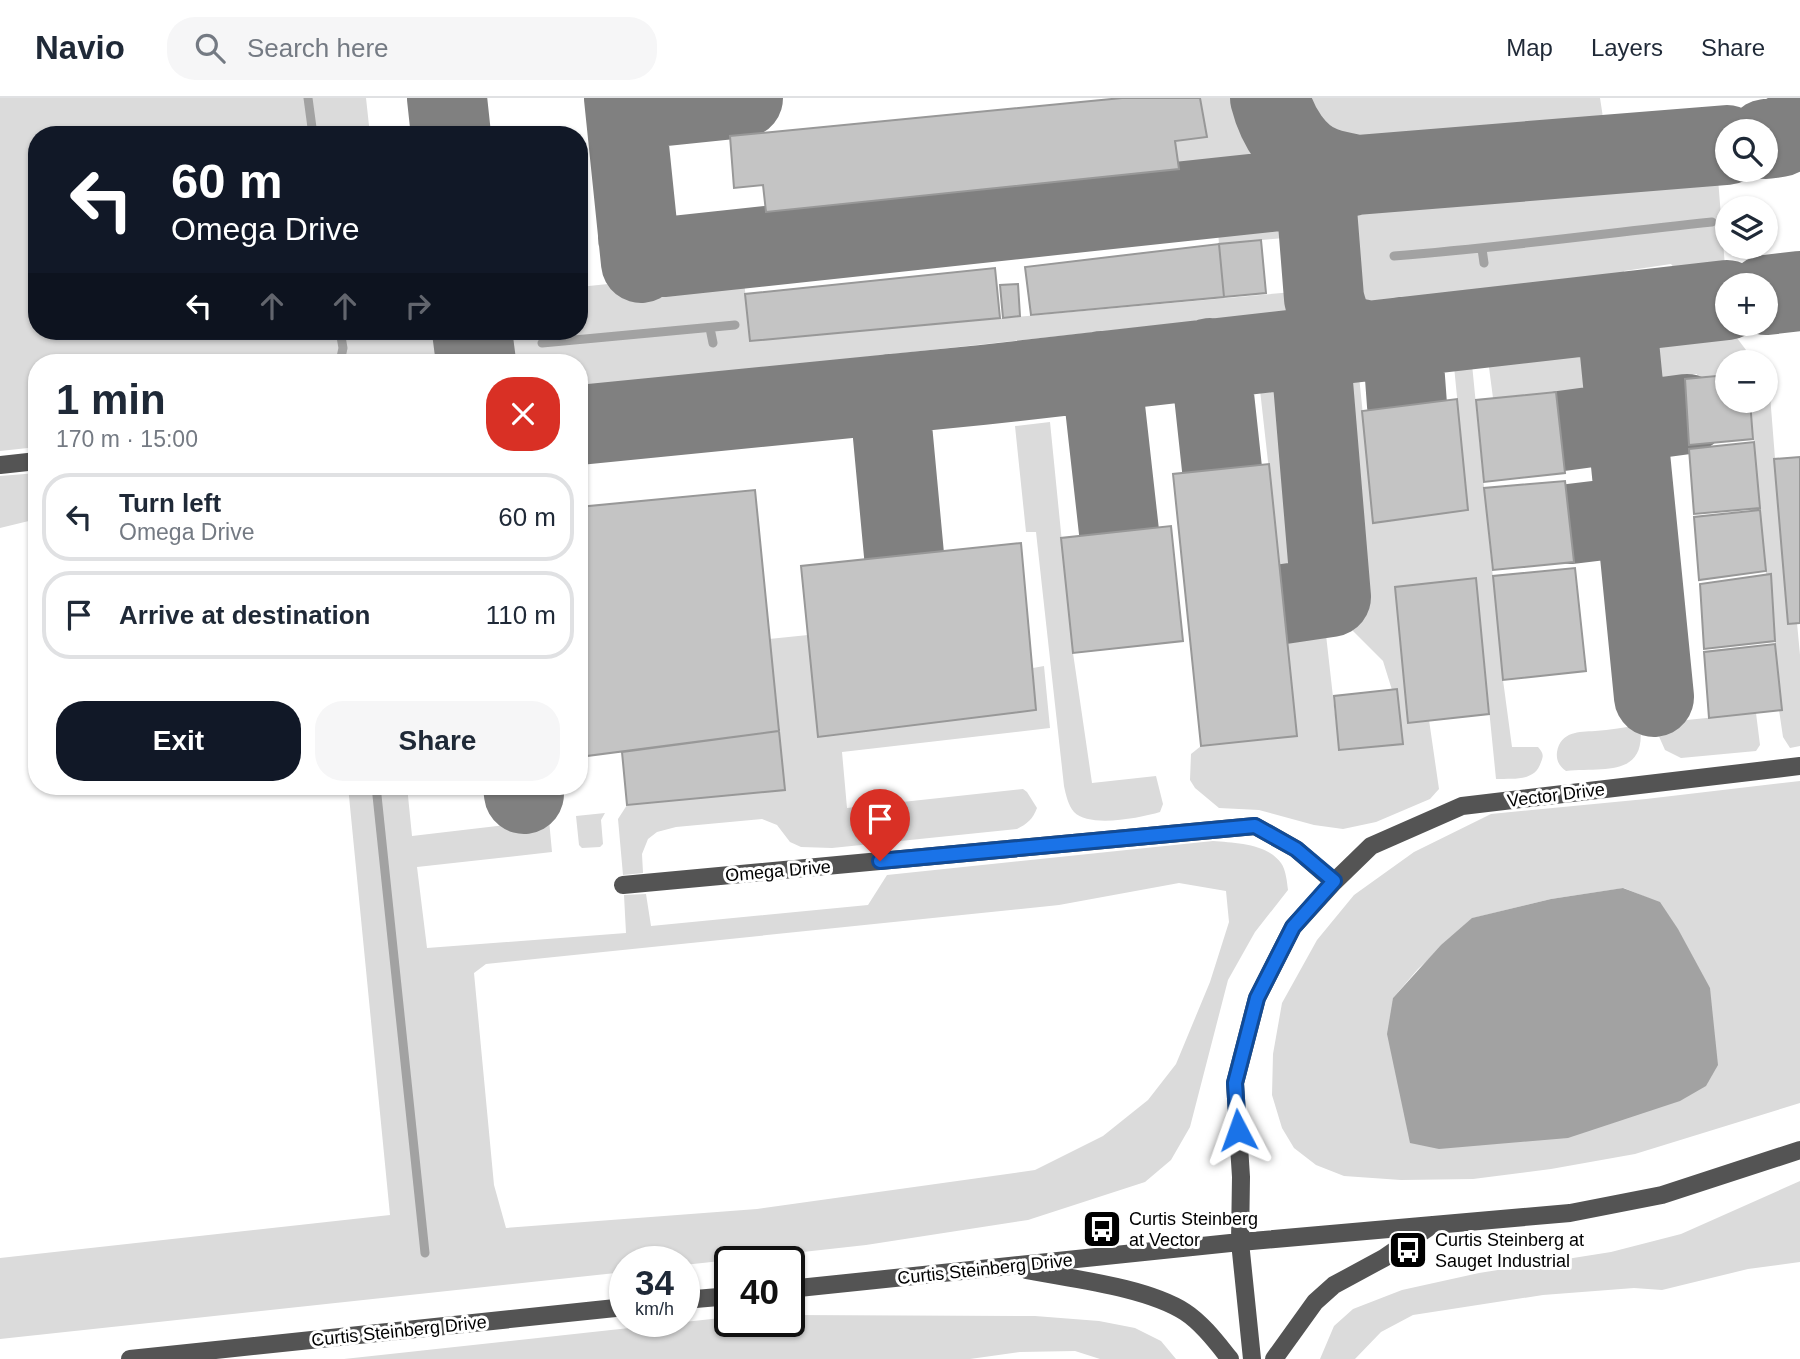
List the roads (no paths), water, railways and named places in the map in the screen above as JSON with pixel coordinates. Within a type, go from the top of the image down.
[{"type":"street","points":[[0,465],[28,462]]},
{"type":"street","name":"Vector Drive","points":[[1252,1359],[1240,1242],[1241,1177],[1235,1083],[1257,998],[1293,927],[1334,881],[1370,846],[1462,806],[1800,765]]},
{"type":"street","name":"Omega Drive","points":[[623,885],[1255,826],[1296,849],[1334,881]]},
{"type":"street","name":"Curtis Steinberg Drive","points":[[805,1287],[1240,1242],[1570,1213],[1648,1197],[1800,1150]]},
{"type":"street","points":[[1274,1359],[1315,1302],[1334,1285],[1384,1258],[1432,1225]]},
{"type":"street","points":[[1009,1266],[1154,1297],[1186,1312],[1230,1359]]},
{"type":"street","name":"Curtis Steinberg Drive","points":[[131,1359],[609,1309]]},
{"type":"waterway","points":[[308,98],[312,126]]},
{"type":"waterway","points":[[1394,256],[1712,222]]},
{"type":"waterway","points":[[1482,249],[1484,263]]},
{"type":"waterway","points":[[588,339],[735,325]]},
{"type":"waterway","points":[[710,328],[713,343]]},
{"type":"waterway","points":[[342,340],[342,354]]},
{"type":"waterway","points":[[542,343],[574,340]]},
{"type":"waterway","points":[[377,795],[425,1253]]},
{"type":"place","name":"Curtis Steinberg at Vector","points":[[1102,1229]]},
{"type":"place","name":"Curtis Steinberg at Sauget Industrial","points":[[1408,1250]]}]
